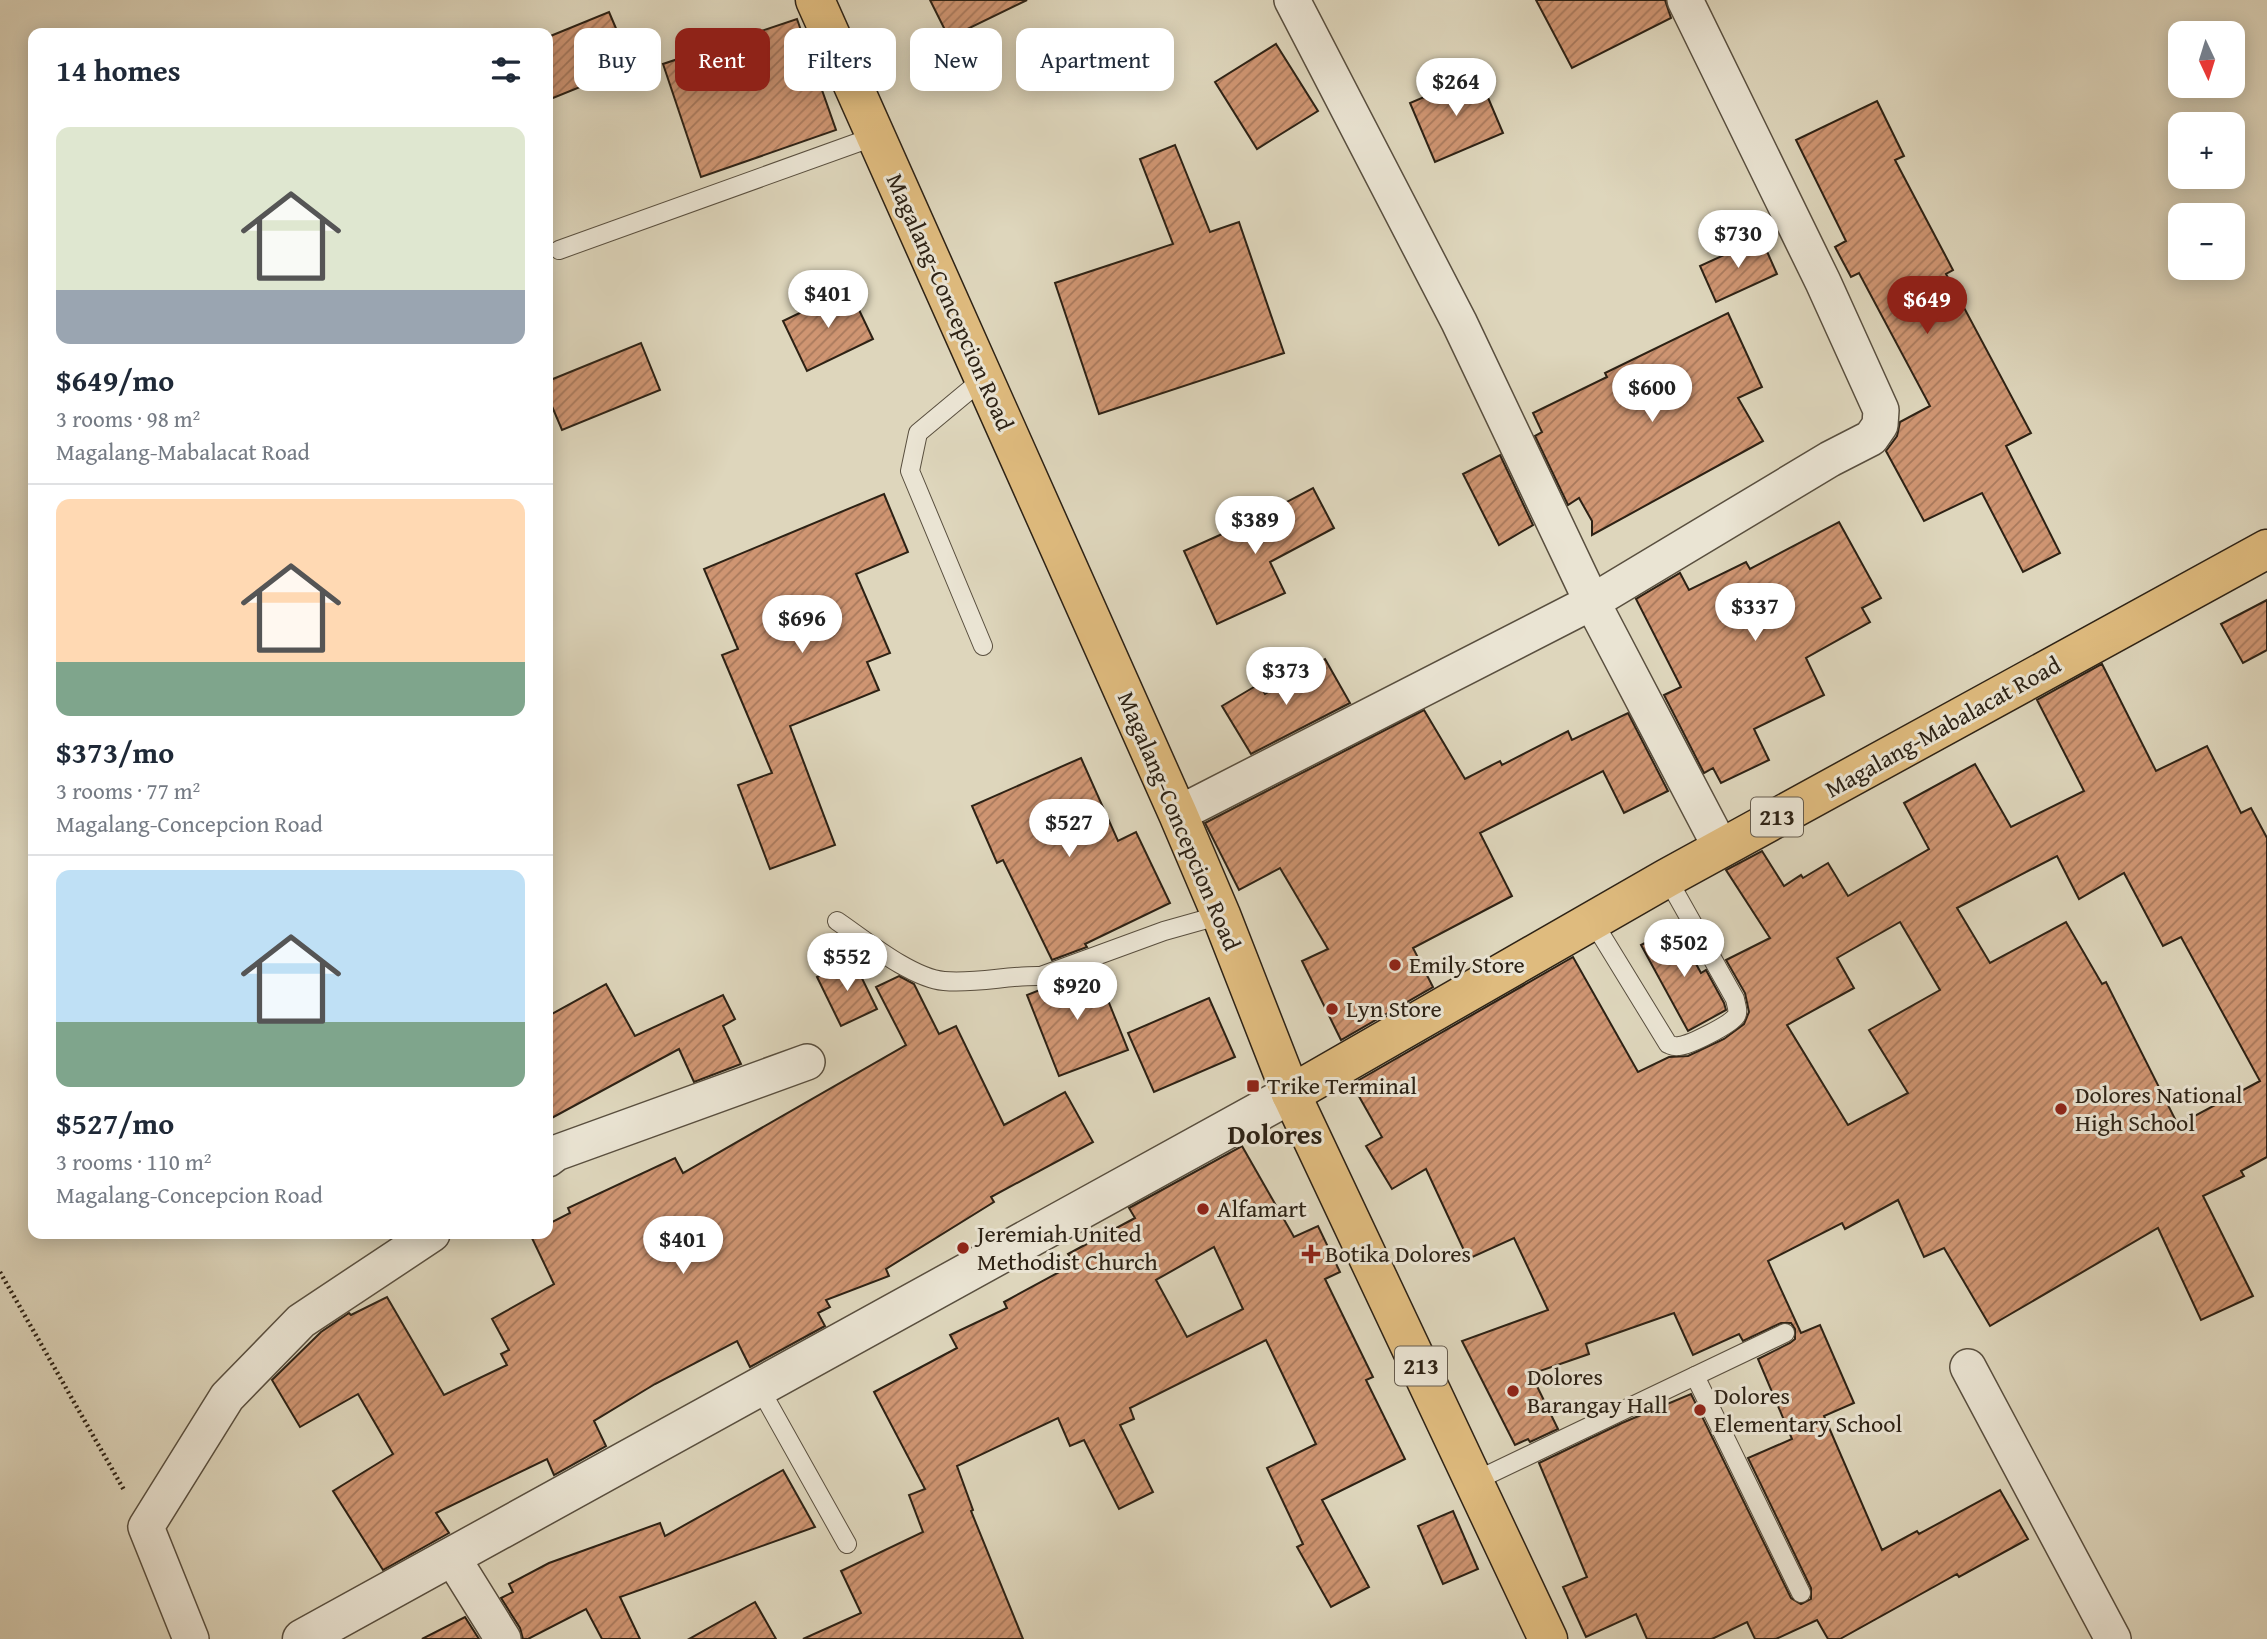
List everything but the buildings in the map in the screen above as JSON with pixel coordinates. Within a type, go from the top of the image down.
[{"type":"main road","name":"Magalang-Concepcion Road","points":[[815,0],[1178,814],[1292,1094],[1548,1639]]},
{"type":"main road","name":"Magalang-Mabalacat Road","points":[[1292,1094],[1667,878],[2267,549]]},
{"type":"street","points":[[1292,0],[1460,322],[1592,601],[1721,848]]},
{"type":"street","points":[[1178,814],[1592,601],[1830,460],[1871,439],[1880,425],[1881,410],[1823,282],[1685,0]]},
{"type":"street","points":[[553,1155],[807,1062]]},
{"type":"street","points":[[302,1639],[1292,1094]]},
{"type":"street","points":[[191,1639],[146,1527],[227,1397],[301,1321],[424,1239]]},
{"type":"street","points":[[1968,1367],[2113,1639]]},
{"type":"street","points":[[452,1557],[503,1639]]},
{"type":"lane","points":[[558,250],[876,136]]},
{"type":"lane","points":[[983,646],[910,471],[918,433],[984,378]]},
{"type":"lane","points":[[1592,920],[1668,1044],[1676,1047],[1683,1045],[1713,1031],[1735,1017],[1738,1011],[1735,999],[1667,878]]},
{"type":"lane","points":[[838,920],[899,964],[941,981],[966,981],[1021,975],[1041,976],[1164,930],[1221,915]]},
{"type":"lane","points":[[1475,1481],[1785,1333]]},
{"type":"lane","points":[[1695,1376],[1801,1593]]},
{"type":"lane","points":[[759,1387],[847,1544]]},
{"type":"path","points":[[0,1272],[146,1527]]},
{"type":"place","name":"Emily Store","points":[[1395,965]]},
{"type":"place","name":"Lyn Store","points":[[1332,1009]]},
{"type":"place","name":"Trike Terminal","points":[[1253,1086]]},
{"type":"place","name":"Dolores National High School","points":[[2061,1109]]},
{"type":"place","name":"Alfamart","points":[[1203,1209]]},
{"type":"place","name":"Jeremiah United Methodist Church","points":[[963,1248]]},
{"type":"place","name":"Botika Dolores","points":[[1311,1254]]},
{"type":"place","name":"Dolores Barangay Hall","points":[[1513,1391]]},
{"type":"place","name":"Dolores Elementary School","points":[[1700,1410]]},
{"type":"district","name":"Dolores","points":[[1275,1134]]}]
